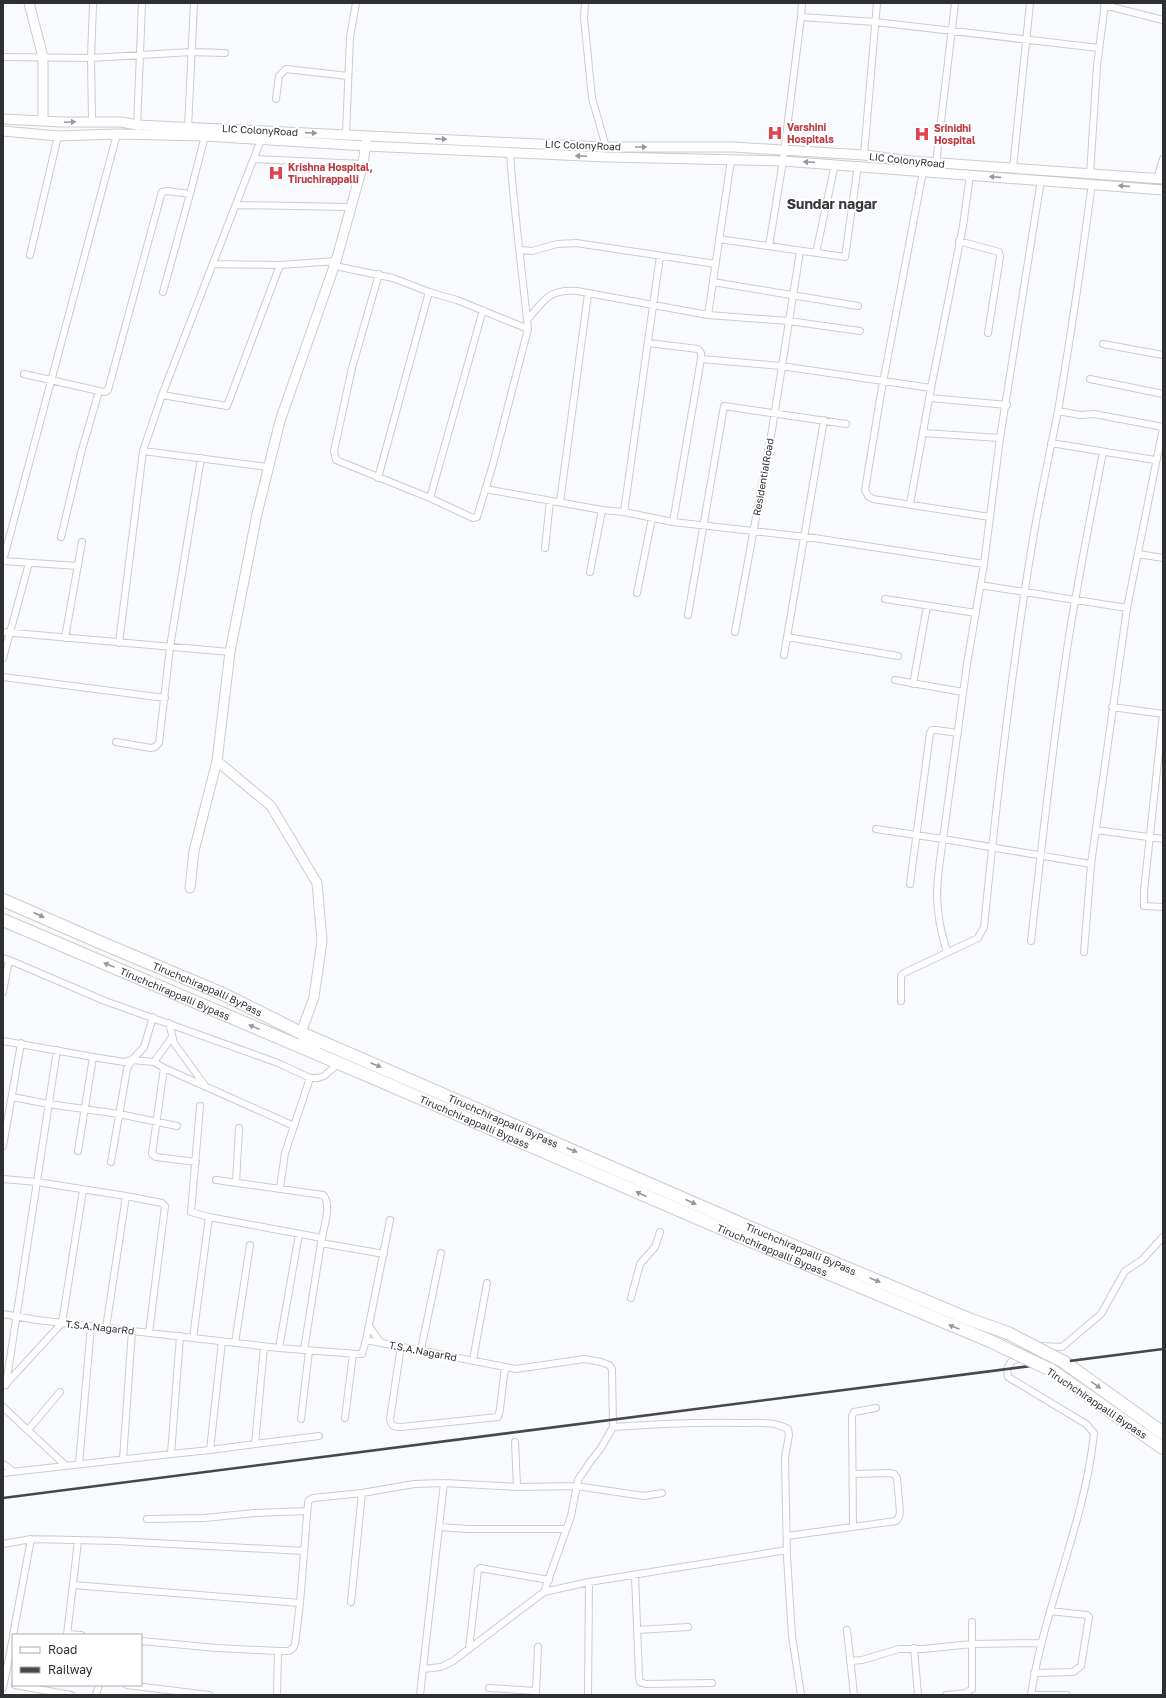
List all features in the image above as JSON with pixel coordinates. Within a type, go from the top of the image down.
[{"type":"highway","name":"Tiruchchirappalli ByPass","points":[[3,900],[224,994],[301,1033],[744,1225],[971,1320],[1008,1332]]},
{"type":"highway","name":"Tiruchchirappalli Bypass","points":[[3,920],[739,1236],[990,1341],[1050,1370],[1163,1448]]},
{"type":"highway","points":[[224,994],[232,1002],[286,1031],[290,1043]]},
{"type":"highway","name":"Tiruchchirappalli Bypass","points":[[1008,1332],[1064,1362],[1163,1433]]},
{"type":"main road","points":[[29,3],[43,58],[44,120]]},
{"type":"main road","name":"LIC ColonyRoad","points":[[3,119],[61,122],[120,122],[137,125],[606,147],[733,147],[864,155],[936,163],[1160,179]]},
{"type":"main road","name":"LIC ColonyRoad","points":[[3,132],[58,136],[117,134],[205,136],[261,141],[510,153],[783,161],[858,165],[1163,190]]},
{"type":"main road","points":[[190,888],[194,851],[217,762],[230,652],[257,514],[268,467],[280,421],[336,263],[350,207],[363,164],[366,136]]},
{"type":"main road","points":[[606,147],[607,157]]},
{"type":"main road","points":[[1024,179],[1025,169]]},
{"type":"main road","points":[[217,762],[271,806],[317,883],[322,941],[314,997],[301,1033]]},
{"type":"main road","name":"Tiruchchirappalli Bypass","points":[[301,1033],[306,1044],[360,1067],[369,1076]]},
{"type":"street","points":[[92,121],[91,58],[93,3]]},
{"type":"street","points":[[138,134],[137,125],[142,3]]},
{"type":"street","points":[[188,127],[194,3]]},
{"type":"street","points":[[346,134],[350,37],[356,3]]},
{"type":"street","points":[[585,3],[584,18],[592,98],[606,147]]},
{"type":"street","points":[[769,246],[783,161],[802,3]]},
{"type":"street","points":[[864,155],[877,3]]},
{"type":"street","points":[[936,163],[955,3]]},
{"type":"street","points":[[1013,168],[1030,3]]},
{"type":"street","points":[[1090,174],[1099,48],[1104,4],[1163,20]]},
{"type":"street","points":[[801,17],[875,22],[1099,48]]},
{"type":"street","points":[[3,57],[91,58],[191,52],[225,53]]},
{"type":"street","points":[[276,99],[279,76],[286,69],[348,76]]},
{"type":"street","points":[[3,119],[3,132]]},
{"type":"street","points":[[120,643],[143,452],[162,395],[261,141],[263,131]]},
{"type":"street","points":[[78,566],[3,561],[117,134]]},
{"type":"street","points":[[30,255],[58,136]]},
{"type":"street","points":[[163,292],[205,136]]},
{"type":"street","points":[[379,274],[352,368],[334,455],[336,460],[430,498],[468,517],[477,517],[493,464],[528,329],[510,153]]},
{"type":"street","points":[[254,159],[363,164]]},
{"type":"street","points":[[1160,179],[1163,159]]},
{"type":"street","points":[[708,315],[731,160]]},
{"type":"street","points":[[816,253],[835,164]]},
{"type":"street","points":[[719,239],[845,257],[858,165]]},
{"type":"street","points":[[923,171],[865,490],[868,496],[873,499],[990,517]]},
{"type":"street","points":[[910,504],[970,175]]},
{"type":"street","points":[[948,952],[939,923],[936,897],[937,874],[963,692],[984,564],[1000,438],[1007,405],[1041,180]]},
{"type":"street","points":[[901,1001],[901,976],[904,973],[978,938],[984,927],[1016,652],[1034,532],[1058,411],[1077,297],[1092,183]]},
{"type":"street","points":[[24,374],[99,391],[105,392],[108,390],[162,192],[167,191],[190,194]]},
{"type":"street","points":[[236,205],[350,207]]},
{"type":"street","points":[[959,241],[999,252],[1000,257],[988,333]]},
{"type":"street","points":[[521,250],[532,251],[557,244],[576,244],[716,264]]},
{"type":"street","name":"ResidentialRoad","points":[[735,632],[774,413],[800,251]]},
{"type":"street","points":[[624,512],[660,256]]},
{"type":"street","points":[[213,264],[280,265],[336,263],[393,278],[483,310],[528,329]]},
{"type":"street","points":[[162,395],[227,406],[280,265]]},
{"type":"street","points":[[713,282],[858,306]]},
{"type":"street","points":[[527,320],[550,295],[562,290],[577,291],[708,315],[789,321],[860,331]]},
{"type":"street","points":[[378,478],[429,292]]},
{"type":"street","points":[[560,502],[588,294]]},
{"type":"street","points":[[430,498],[483,310]]},
{"type":"street","points":[[648,343],[698,349],[702,353],[673,522]]},
{"type":"street","points":[[1103,344],[1163,355]]},
{"type":"street","points":[[701,359],[781,366],[932,388]]},
{"type":"street","points":[[1090,378],[1163,394]]},
{"type":"street","points":[[61,537],[81,453],[99,391]]},
{"type":"street","points":[[930,398],[1007,405]]},
{"type":"street","points":[[688,615],[724,406],[846,424]]},
{"type":"street","points":[[1058,411],[1080,415],[1094,414],[1163,428],[1155,460],[1127,608],[1112,707],[1091,864],[1084,952]]},
{"type":"street","points":[[784,655],[824,420]]},
{"type":"street","points":[[923,433],[1000,438]]},
{"type":"street","points":[[1051,443],[1155,460]]},
{"type":"street","points":[[143,452],[268,467]]},
{"type":"street","points":[[1031,941],[1064,669],[1103,452]]},
{"type":"street","points":[[116,742],[151,748],[156,747],[159,743],[170,648],[201,458]]},
{"type":"street","points":[[485,490],[602,510],[624,512],[673,522],[804,537],[984,564]]},
{"type":"street","points":[[545,548],[550,501]]},
{"type":"street","points":[[590,572],[602,510]]},
{"type":"street","points":[[637,593],[652,518]]},
{"type":"street","points":[[65,638],[82,542]]},
{"type":"street","points":[[1138,554],[1163,558]]},
{"type":"street","points":[[3,658],[29,562]]},
{"type":"street","points":[[980,585],[1127,608]]},
{"type":"street","points":[[885,599],[976,613]]},
{"type":"street","points":[[913,684],[927,606]]},
{"type":"street","points":[[3,632],[170,648],[230,652]]},
{"type":"street","points":[[787,637],[898,656]]},
{"type":"street","points":[[3,677],[165,698]]},
{"type":"street","points":[[895,680],[963,692]]},
{"type":"street","points":[[1112,707],[1163,714],[1144,891],[1144,906],[1163,907]]},
{"type":"street","points":[[910,884],[930,733],[932,730],[936,730],[958,733]]},
{"type":"street","points":[[876,829],[1091,864]]},
{"type":"street","points":[[1096,830],[1163,839]]},
{"type":"street","points":[[3,992],[6,959],[105,1001],[278,1063],[310,1078],[324,1076],[339,1063]]},
{"type":"street","points":[[112,1162],[127,1069],[132,1060],[144,1047],[152,1017]]},
{"type":"street","points":[[169,1023],[174,1043],[207,1087]]},
{"type":"street","points":[[154,1062],[172,1037]]},
{"type":"street","points":[[3,1041],[124,1062],[132,1060],[154,1062],[164,1068],[294,1126]]},
{"type":"street","points":[[3,1146],[21,1044]]},
{"type":"street","points":[[4,1386],[57,1050]]},
{"type":"street","points":[[78,1151],[93,1057]]},
{"type":"street","points":[[164,1068],[152,1154],[156,1157],[196,1162]]},
{"type":"street","points":[[280,1188],[285,1153],[310,1078]]},
{"type":"street","points":[[12,1097],[119,1114],[177,1126]]},
{"type":"street","points":[[200,1106],[191,1212],[209,1217],[299,1234],[384,1254]]},
{"type":"street","points":[[236,1183],[239,1128]]},
{"type":"street","points":[[3,1179],[37,1182],[126,1196],[162,1203],[165,1206],[148,1333]]},
{"type":"street","points":[[216,1180],[323,1195],[327,1199],[307,1350],[301,1419]]},
{"type":"street","points":[[4,1386],[62,1323],[83,1190]]},
{"type":"street","points":[[106,1328],[126,1196]]},
{"type":"street","points":[[193,1338],[209,1217]]},
{"type":"street","points":[[344,1418],[353,1354],[362,1354],[366,1340],[390,1220]]},
{"type":"street","points":[[631,1298],[640,1264],[655,1247],[660,1232]]},
{"type":"street","points":[[279,1348],[299,1234]]},
{"type":"street","points":[[1067,1695],[1031,1695],[1034,1673],[1041,1643],[1068,1556],[1092,1453],[1094,1434],[1086,1424],[1008,1377],[1007,1369],[1011,1362],[1042,1346],[1062,1347],[1089,1326],[1101,1314],[1125,1271],[1142,1260],[1163,1237]]},
{"type":"street","points":[[235,1343],[250,1245]]},
{"type":"street","points":[[421,1350],[441,1253]]},
{"type":"street","points":[[473,1360],[487,1283]]},
{"type":"street","name":"T.S.A.NagarRd","points":[[3,1314],[62,1323],[264,1347],[353,1354]]},
{"type":"street","points":[[79,1464],[91,1326]]},
{"type":"street","points":[[369,1326],[381,1343]]},
{"type":"street","points":[[124,1459],[132,1331]]},
{"type":"street","points":[[171,1454],[180,1336]]},
{"type":"street","name":"T.S.A.NagarRd","points":[[366,1340],[516,1369],[584,1360],[609,1365],[612,1369],[613,1427],[602,1448],[578,1480],[571,1516],[544,1592]]},
{"type":"street","points":[[210,1450],[222,1341]]},
{"type":"street","points":[[401,1346],[390,1419],[391,1424],[394,1427],[498,1417],[500,1413],[505,1367]]},
{"type":"street","points":[[255,1444],[264,1347]]},
{"type":"street","points":[[28,1430],[60,1392]]},
{"type":"street","points":[[3,1407],[65,1465]]},
{"type":"street","points":[[853,1527],[854,1474],[852,1416],[854,1412],[876,1408]]},
{"type":"street","points":[[613,1427],[716,1422],[778,1424],[788,1429],[789,1435],[785,1457],[787,1550],[792,1636],[800,1695]]},
{"type":"street","points":[[3,1473],[210,1450],[319,1436]]},
{"type":"street","points":[[515,1442],[517,1487]]},
{"type":"street","points":[[3,1464],[13,1472]]},
{"type":"street","points":[[787,1536],[896,1521],[900,1512],[897,1478],[894,1474],[889,1472],[854,1474]]},
{"type":"street","points":[[142,1641],[217,1648],[278,1651],[293,1648],[295,1644],[300,1603],[307,1511],[309,1500],[313,1498],[414,1484],[444,1483],[517,1487],[576,1486],[644,1496],[662,1493]]},
{"type":"street","points":[[420,1695],[444,1483]]},
{"type":"street","points":[[351,1602],[362,1492]]},
{"type":"street","points":[[147,1519],[204,1518],[255,1513],[307,1511]]},
{"type":"street","points":[[439,1527],[468,1529],[566,1529]]},
{"type":"street","points":[[3,1544],[32,1539],[116,1541],[304,1551]]},
{"type":"street","points":[[13,1634],[32,1539]]},
{"type":"street","points":[[67,1634],[78,1541]]},
{"type":"street","points":[[422,1669],[446,1665],[544,1592],[589,1582],[787,1550]]},
{"type":"street","points":[[468,1649],[478,1570],[480,1568],[549,1580]]},
{"type":"street","points":[[635,1575],[640,1682],[646,1684],[712,1683]]},
{"type":"street","points":[[588,1695],[589,1582]]},
{"type":"street","points":[[73,1585],[300,1603]]},
{"type":"street","points":[[1034,1673],[1073,1672],[1081,1666],[1089,1617],[1050,1611]]},
{"type":"street","points":[[946,1695],[966,1693],[972,1689],[972,1622]]},
{"type":"street","points":[[637,1630],[688,1627]]},
{"type":"street","points":[[847,1630],[854,1695]]},
{"type":"street","points":[[3,1685],[12,1641]]},
{"type":"street","points":[[850,1661],[862,1660],[899,1649],[923,1649],[972,1644],[1041,1643]]},
{"type":"street","points":[[489,1688],[536,1693],[538,1647]]},
{"type":"street","points":[[914,1648],[918,1695]]},
{"type":"street","points":[[277,1695],[278,1651]]},
{"type":"street","points":[[18,1686],[48,1693],[71,1695]]},
{"type":"street","points":[[57,1693],[58,1686]]},
{"type":"street","points":[[134,1686],[172,1693],[209,1695]]},
{"type":"railway","points":[[3,1498],[1163,1349]]},
{"type":"place","name":"Varshini Hospitals","points":[[775,133]]},
{"type":"place","name":"Srinidhi Hospital","points":[[922,134]]},
{"type":"place","name":"Krishna Hospital, Tiruchirappalli","points":[[276,173]]},
{"type":"district","name":"Sundar nagar","points":[[832,204]]}]
